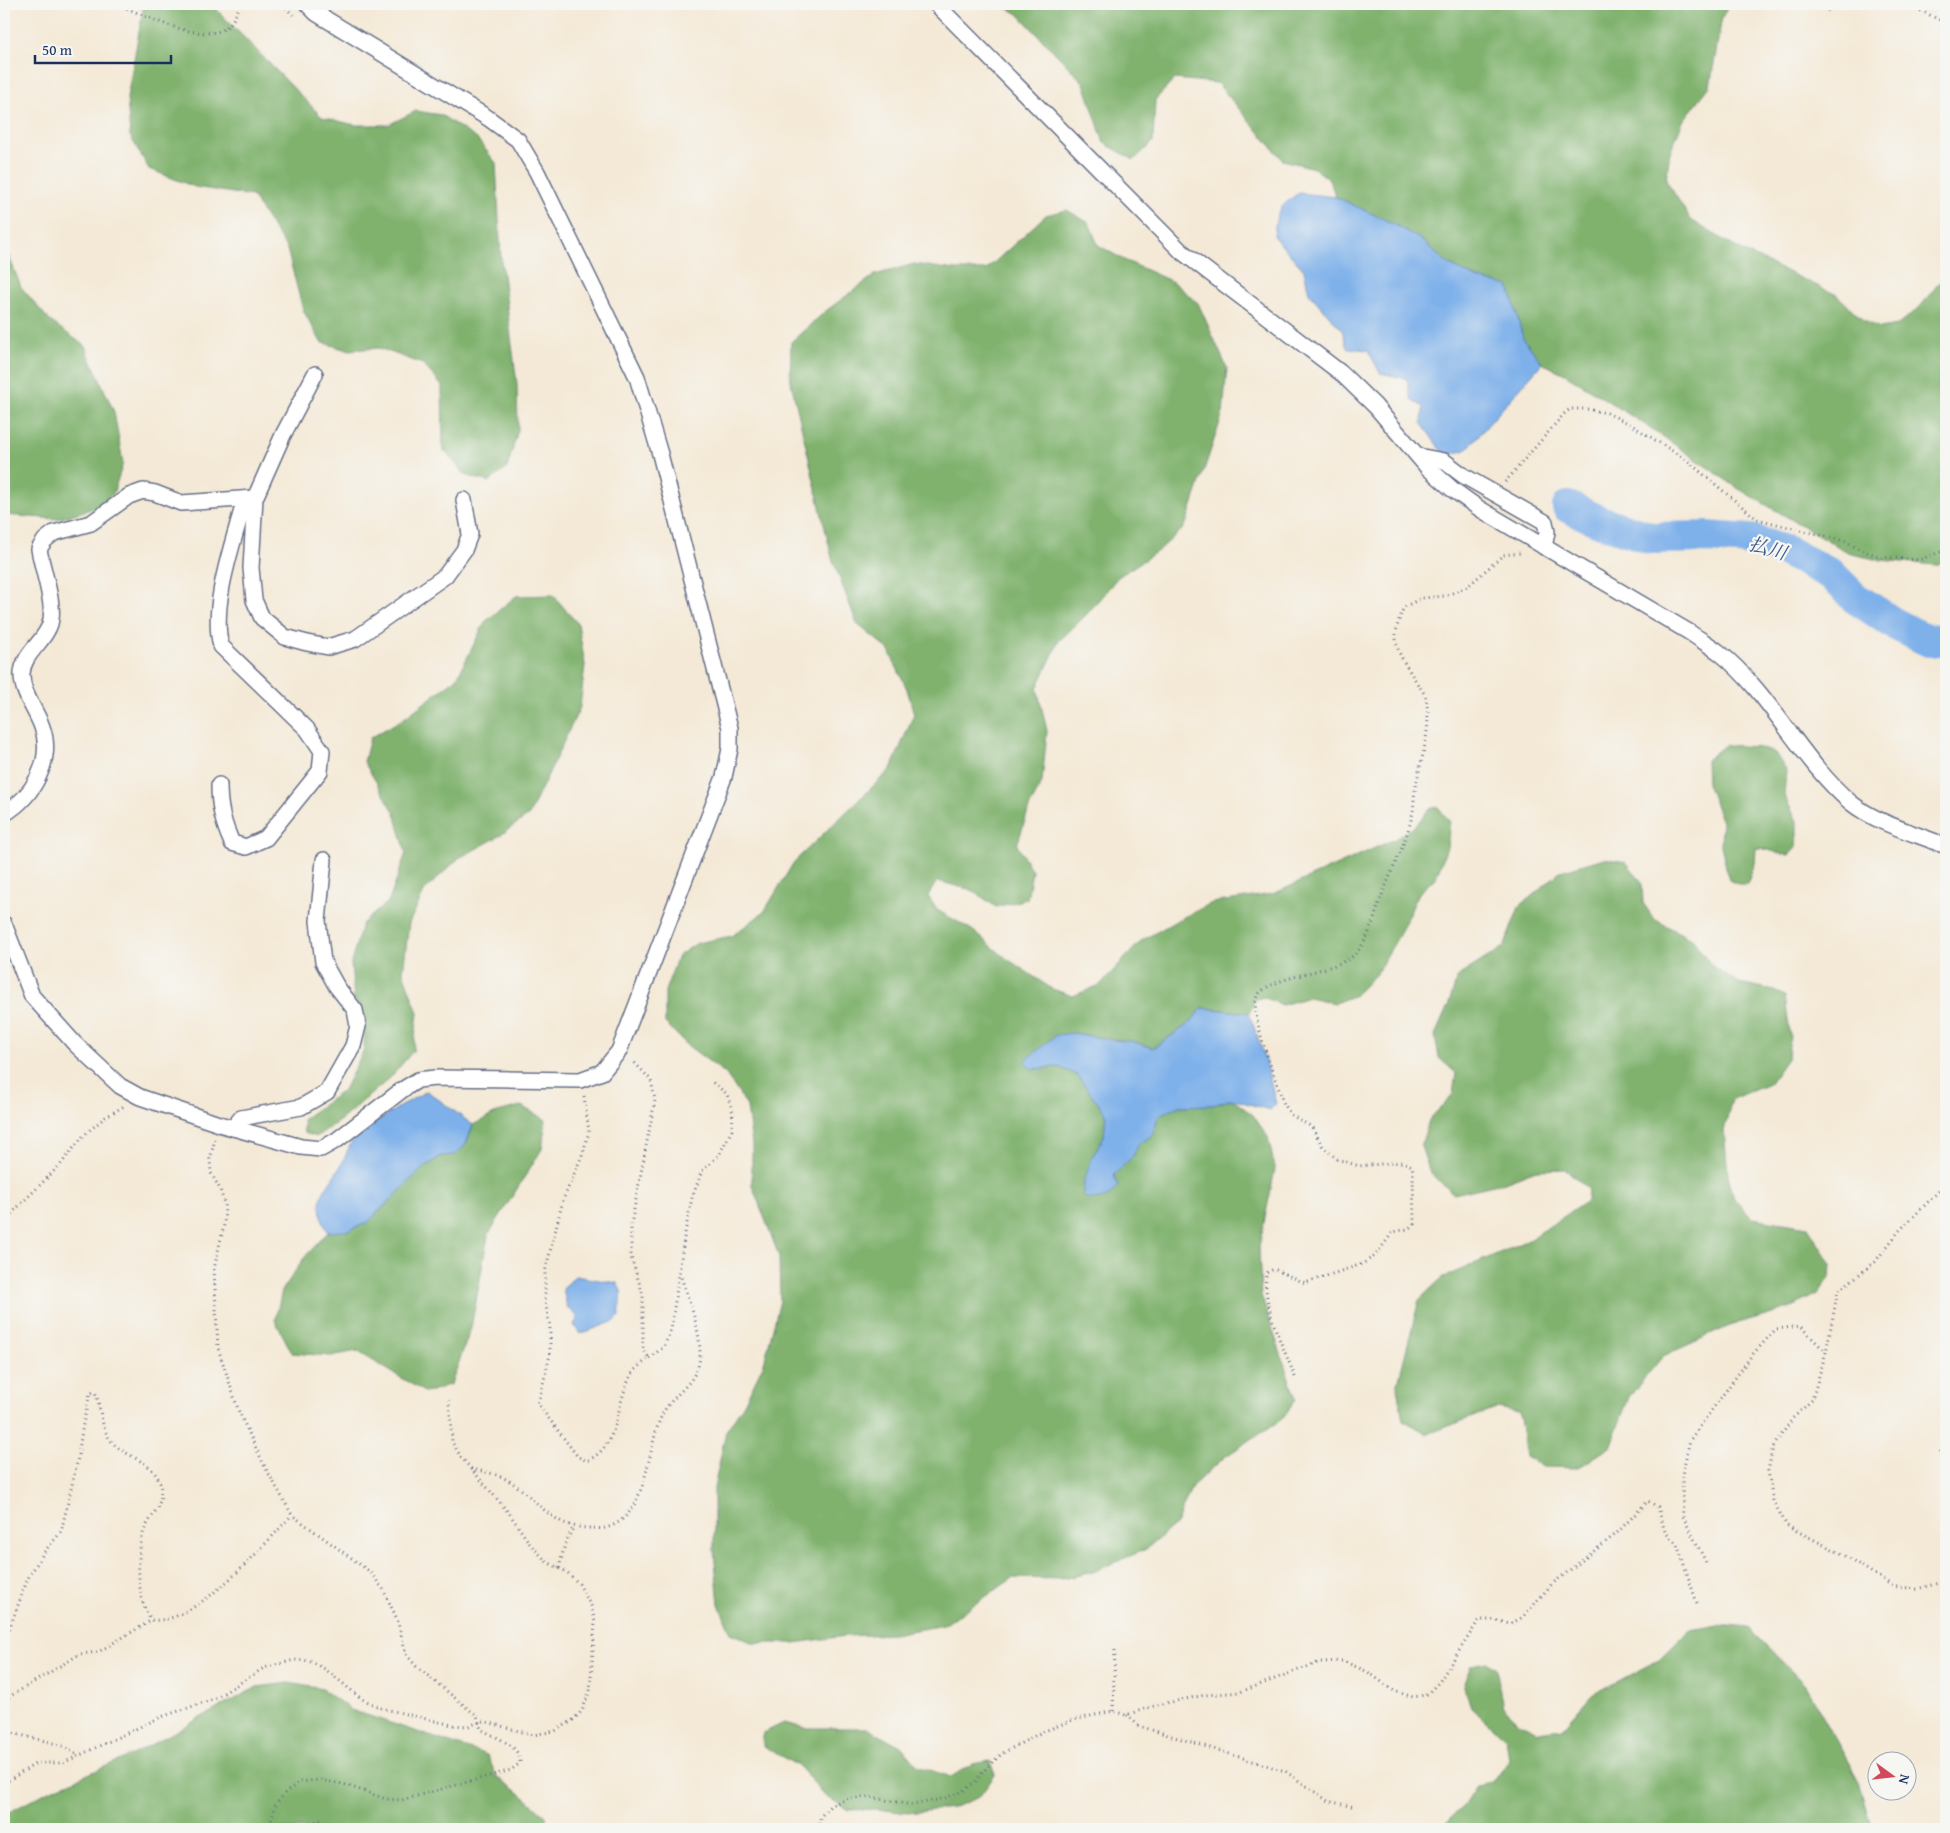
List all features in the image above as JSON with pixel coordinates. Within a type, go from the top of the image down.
[{"type":"street","points":[[4,924],[32,996],[88,1056],[120,1086],[140,1097],[226,1126],[301,1147],[321,1148],[337,1140],[418,1080],[435,1078],[580,1080],[602,1072],[619,1051],[724,777],[730,749],[730,728],[660,454],[637,377],[537,172],[518,140],[488,118],[316,13],[306,4]]},
{"type":"street","points":[[936,4],[1181,251],[1342,373],[1452,490],[1689,632],[1721,654],[1747,680],[1830,784],[1852,804],[1877,818],[1946,846]]},
{"type":"street","points":[[219,785],[219,805],[225,829],[232,843],[246,847],[266,838],[320,771],[322,751],[307,729],[221,646],[216,630],[220,597],[250,498],[315,374]]},
{"type":"street","points":[[1418,456],[1444,461],[1464,476],[1496,492],[1545,522],[1547,532],[1544,546]]},
{"type":"street","points":[[4,814],[28,794],[41,771],[46,750],[42,727],[26,693],[22,674],[26,657],[50,624],[51,608],[39,549],[45,540],[54,534],[91,522],[130,496],[143,491],[156,493],[181,503],[250,498]]},
{"type":"street","points":[[250,498],[254,600],[262,618],[285,637],[328,647],[355,639],[445,576],[464,550],[470,534],[464,500]]},
{"type":"street","points":[[226,1126],[241,1118],[301,1107],[327,1092],[353,1046],[358,1026],[355,1010],[337,987],[323,962],[318,921],[324,860]]},
{"type":"path","points":[[118,4],[150,20],[179,29],[212,33],[224,28],[236,16],[240,4]]},
{"type":"path","points":[[1827,11],[1831,4]]},
{"type":"path","points":[[1907,4],[1946,23]]},
{"type":"path","points":[[1496,492],[1564,414],[1570,409],[1587,409],[1607,413],[1630,424],[1685,459],[1757,519],[1845,541],[1860,550],[1882,557],[1919,560],[1946,550]]},
{"type":"path","points":[[1295,1377],[1271,1316],[1265,1291],[1266,1273],[1274,1270],[1305,1283],[1362,1264],[1375,1256],[1393,1232],[1408,1229],[1414,1224],[1413,1172],[1412,1166],[1403,1162],[1358,1166],[1337,1159],[1323,1147],[1312,1128],[1291,1115],[1284,1104],[1258,1025],[1255,1009],[1257,996],[1266,987],[1325,969],[1354,955],[1367,936],[1400,852],[1412,813],[1416,783],[1425,745],[1427,712],[1426,697],[1398,654],[1396,625],[1404,607],[1422,598],[1445,596],[1467,587],[1503,555],[1519,552],[1535,554],[1544,546]]},
{"type":"path","points":[[619,1051],[638,1063],[651,1080],[655,1100],[631,1224],[631,1256],[643,1296],[643,1348],[649,1358]]},
{"type":"path","points":[[580,1080],[589,1132],[583,1153],[563,1200],[545,1272],[545,1301],[550,1326],[550,1355],[538,1404],[578,1457],[586,1461],[597,1456],[608,1444],[632,1374],[664,1346],[671,1330],[690,1206],[702,1171],[719,1155],[732,1130],[733,1113],[727,1094],[712,1082]]},
{"type":"path","points":[[4,1221],[61,1164],[84,1134],[104,1118],[140,1097]]},
{"type":"path","points":[[226,1126],[210,1159],[211,1173],[220,1189],[225,1206],[214,1269],[218,1348],[239,1412],[264,1465],[292,1515],[369,1571],[383,1589],[397,1619],[406,1654],[416,1666],[476,1716],[481,1729],[514,1748],[520,1755],[520,1763],[511,1770],[402,1800],[386,1799],[343,1784],[320,1780],[300,1782],[285,1793],[276,1806],[269,1829]]},
{"type":"path","points":[[1946,1184],[1900,1230],[1874,1262],[1838,1291],[1826,1352],[1812,1400],[1793,1418],[1773,1447],[1768,1471],[1773,1501],[1787,1526],[1844,1555],[1893,1586],[1917,1589],[1946,1581]]},
{"type":"path","points":[[471,1468],[505,1479],[548,1516],[573,1528],[606,1528],[629,1515],[642,1488],[655,1432],[663,1412],[685,1390],[699,1363],[698,1335],[680,1274]]},
{"type":"path","points":[[1706,1562],[1683,1517],[1682,1475],[1690,1440],[1752,1355],[1776,1329],[1800,1326],[1826,1352]]},
{"type":"path","points":[[4,1643],[28,1578],[44,1552],[61,1532],[78,1463],[83,1424],[90,1393],[95,1392],[104,1428],[114,1445],[143,1460],[155,1474],[161,1492],[158,1508],[144,1530],[139,1567],[143,1608],[152,1620]]},
{"type":"path","points":[[4,1783],[37,1763],[63,1763],[161,1717],[214,1699],[264,1668],[294,1660],[309,1661],[317,1665],[362,1699],[381,1708],[452,1724],[468,1726],[484,1721],[533,1735],[555,1731],[582,1711],[590,1690],[595,1622],[591,1606],[579,1584],[560,1568],[547,1562],[530,1544],[509,1513],[452,1442],[449,1400]]},
{"type":"path","points":[[1946,1443],[1940,1450],[1946,1462]]},
{"type":"path","points":[[1126,1715],[1157,1705],[1205,1695],[1240,1692],[1320,1662],[1343,1661],[1368,1672],[1394,1691],[1413,1697],[1426,1695],[1439,1682],[1479,1620],[1494,1620],[1510,1624],[1523,1617],[1552,1584],[1616,1534],[1648,1501],[1658,1507],[1665,1532],[1677,1544],[1697,1603]]},
{"type":"path","points":[[4,1700],[80,1654],[98,1652],[152,1620],[162,1621],[172,1618],[201,1602],[234,1576],[292,1515]]},
{"type":"path","points":[[560,1568],[566,1544],[573,1528]]},
{"type":"path","points":[[1113,1711],[1115,1649]]},
{"type":"path","points":[[818,1829],[821,1816],[831,1805],[850,1798],[869,1797],[912,1805],[942,1799],[963,1791],[976,1782],[988,1766],[1003,1752],[1042,1732],[1073,1720],[1113,1711],[1126,1715],[1139,1726],[1285,1771],[1328,1801],[1355,1807]]},
{"type":"path","points":[[4,1731],[61,1745],[78,1756]]},
{"type":"path","points":[[286,1829],[321,1820],[334,1829]]},
{"type":"green space","points":[[144,4],[215,4],[218,11],[322,117],[355,125],[388,125],[416,111],[441,115],[477,139],[496,163],[501,259],[517,384],[518,430],[507,468],[489,482],[465,475],[443,449],[442,386],[423,364],[379,348],[347,350],[321,342],[303,310],[287,249],[252,196],[195,187],[149,169],[130,136],[127,98]]},
{"type":"green space","points":[[1001,4],[1730,4],[1722,17],[1710,86],[1683,121],[1670,152],[1666,180],[1691,220],[1742,251],[1837,295],[1864,321],[1880,328],[1898,325],[1920,307],[1946,274],[1946,560],[1936,565],[1880,560],[1851,554],[1739,489],[1652,429],[1565,374],[1542,363],[1523,338],[1509,286],[1478,279],[1448,264],[1420,239],[1392,223],[1336,197],[1329,179],[1314,168],[1283,160],[1217,83],[1175,79],[1155,100],[1153,142],[1134,160],[1104,143],[1084,83],[1018,14]]},
{"type":"green space","points":[[1067,210],[1089,223],[1098,245],[1124,260],[1173,282],[1198,303],[1227,368],[1223,413],[1185,527],[1159,550],[1118,577],[1087,614],[1059,641],[1037,688],[1047,731],[1042,782],[1029,808],[1017,845],[1032,871],[1027,899],[996,907],[972,890],[937,881],[928,896],[937,910],[972,930],[1006,958],[1052,989],[1073,996],[1100,985],[1141,941],[1176,921],[1212,903],[1273,894],[1395,839],[1416,825],[1429,809],[1438,807],[1450,822],[1447,847],[1436,877],[1419,893],[1399,935],[1376,974],[1355,995],[1335,1003],[1309,997],[1282,1005],[1263,997],[1255,1000],[1249,1013],[1202,1008],[1189,1024],[1153,1048],[1074,1033],[1032,1069],[1059,1067],[1077,1075],[1106,1114],[1104,1136],[1092,1157],[1114,1175],[1133,1156],[1138,1144],[1152,1136],[1159,1115],[1179,1106],[1213,1105],[1232,1099],[1253,1115],[1268,1137],[1275,1169],[1259,1247],[1261,1295],[1296,1399],[1282,1419],[1226,1456],[1192,1486],[1176,1524],[1146,1549],[1093,1572],[1062,1579],[1013,1578],[944,1625],[893,1634],[845,1636],[794,1643],[753,1643],[731,1633],[719,1605],[714,1550],[714,1488],[726,1431],[744,1404],[764,1363],[780,1301],[779,1256],[752,1185],[752,1145],[747,1106],[726,1074],[687,1045],[665,1023],[665,991],[678,956],[697,943],[732,936],[764,912],[794,862],[891,769],[914,714],[907,689],[888,649],[857,624],[832,558],[790,378],[791,342],[827,310],[875,275],[914,264],[955,270],[986,270],[1046,215]]},
{"type":"green space","points":[[4,244],[21,287],[50,321],[85,346],[114,412],[123,463],[113,494],[94,508],[58,519],[4,515]]},
{"type":"green space","points":[[553,595],[578,624],[585,665],[580,707],[529,815],[496,838],[459,858],[425,890],[409,923],[403,972],[418,1013],[413,1051],[391,1077],[342,1119],[316,1137],[304,1133],[303,1119],[344,1090],[364,1050],[365,1019],[354,999],[351,963],[362,924],[389,901],[406,853],[395,813],[364,762],[370,738],[403,719],[457,678],[485,622],[516,596]]},
{"type":"green space","points":[[1725,745],[1756,747],[1775,753],[1786,770],[1784,796],[1797,821],[1797,846],[1789,855],[1756,848],[1755,864],[1747,884],[1738,884],[1729,880],[1721,845],[1722,822],[1707,784],[1706,760]]},
{"type":"green space","points":[[1604,858],[1626,862],[1642,882],[1643,903],[1654,919],[1693,940],[1712,966],[1739,983],[1769,989],[1785,996],[1790,1035],[1788,1057],[1769,1084],[1732,1099],[1724,1131],[1728,1175],[1734,1199],[1752,1218],[1808,1227],[1831,1264],[1830,1278],[1818,1294],[1792,1307],[1732,1325],[1663,1356],[1629,1397],[1610,1447],[1578,1468],[1544,1467],[1526,1457],[1519,1412],[1496,1408],[1428,1434],[1403,1420],[1397,1387],[1419,1300],[1442,1278],[1529,1240],[1587,1201],[1588,1188],[1565,1169],[1536,1170],[1502,1183],[1454,1194],[1430,1173],[1421,1146],[1429,1120],[1453,1094],[1456,1073],[1439,1058],[1435,1035],[1448,1006],[1458,976],[1504,947],[1519,907],[1561,871]]},
{"type":"green space","points":[[521,1106],[546,1120],[542,1149],[488,1235],[471,1328],[451,1384],[426,1393],[357,1351],[331,1356],[292,1353],[275,1320],[282,1291],[304,1258],[328,1232],[346,1229],[372,1218],[423,1168],[466,1144],[473,1125],[498,1112]]},
{"type":"green space","points":[[1719,1625],[1749,1628],[1805,1685],[1860,1783],[1873,1829],[1440,1829],[1464,1805],[1475,1788],[1495,1779],[1509,1759],[1506,1738],[1471,1708],[1464,1683],[1471,1665],[1486,1662],[1498,1669],[1503,1707],[1520,1723],[1538,1732],[1562,1729],[1592,1695],[1660,1659],[1689,1630]]},
{"type":"green space","points":[[289,1683],[322,1689],[351,1710],[487,1755],[497,1777],[517,1791],[546,1816],[547,1829],[4,1829],[4,1815],[47,1792],[134,1754],[257,1687]]},
{"type":"green space","points":[[784,1723],[805,1728],[866,1728],[901,1746],[918,1766],[951,1777],[972,1764],[990,1761],[995,1775],[979,1797],[952,1808],[908,1813],[877,1809],[848,1810],[822,1793],[800,1767],[763,1746],[763,1733]]},
{"type":"water","points":[[1299,193],[1336,197],[1392,223],[1420,239],[1448,264],[1478,279],[1509,286],[1523,338],[1542,363],[1466,450],[1445,456],[1422,424],[1423,407],[1411,399],[1407,379],[1380,373],[1368,350],[1347,348],[1342,330],[1309,293],[1304,270],[1274,237],[1279,211]]},
{"type":"water","points":[[1202,1008],[1249,1013],[1263,1053],[1276,1104],[1270,1110],[1232,1099],[1213,1105],[1179,1106],[1159,1115],[1152,1136],[1138,1144],[1133,1156],[1114,1175],[1118,1187],[1106,1197],[1094,1199],[1083,1197],[1084,1181],[1092,1157],[1104,1136],[1106,1114],[1077,1075],[1059,1067],[1032,1069],[1024,1061],[1056,1035],[1074,1033],[1109,1040],[1131,1041],[1153,1048],[1189,1024]]},
{"type":"water","points":[[427,1091],[473,1125],[466,1144],[456,1155],[441,1156],[422,1169],[367,1223],[347,1231],[328,1232],[323,1221],[320,1204],[351,1143],[375,1123]]},
{"type":"water","points":[[575,1276],[617,1283],[621,1291],[620,1316],[615,1321],[580,1334],[574,1325],[578,1317],[567,1307],[563,1289]]},
{"type":"waterway","name":"払川","points":[[1568,507],[1602,522],[1651,538],[1707,537],[1751,540],[1788,552],[1832,575],[1855,598],[1898,626],[1929,641],[1946,639]]}]
